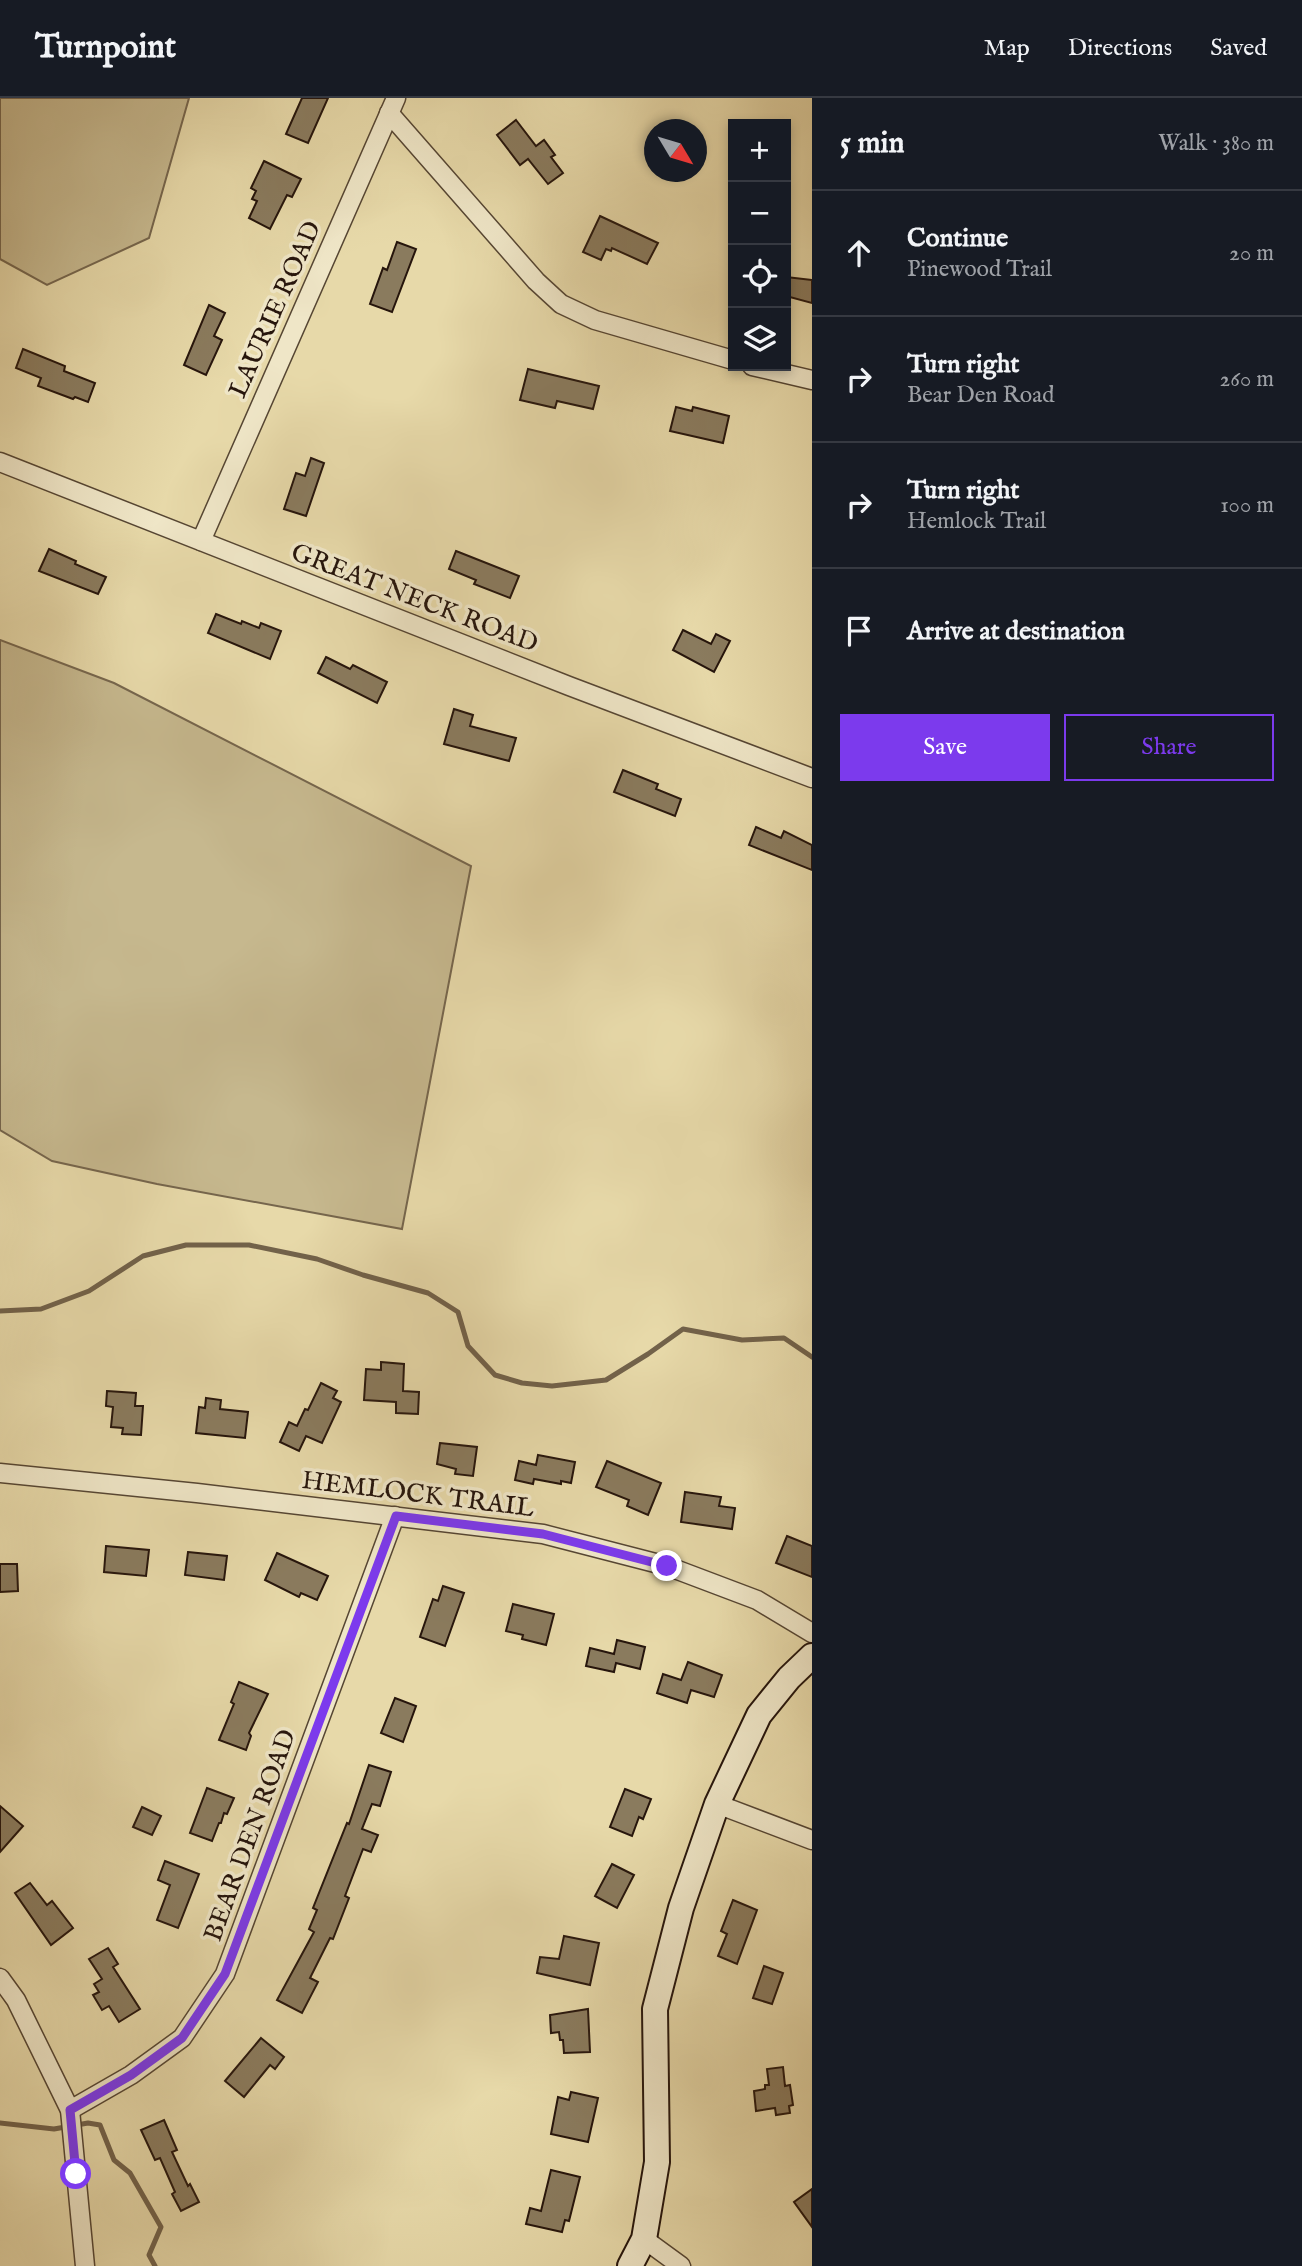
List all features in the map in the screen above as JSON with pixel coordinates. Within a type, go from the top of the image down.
[{"type":"street","points":[[393,105],[536,281],[561,304],[595,320],[728,359]]},
{"type":"street","name":"LAURIE ROAD","points":[[201,541],[393,105]]},
{"type":"street","points":[[773,371],[812,380]]},
{"type":"street","name":"GREAT NECK ROAD","points":[[0,462],[812,778]]},
{"type":"street","name":"HEMLOCK TRAIL","points":[[0,1472],[543,1534],[667,1566],[757,1600],[812,1633]]},
{"type":"street","name":"BEAR DEN ROAD","points":[[70,2115],[182,2038],[225,1974],[396,1516]]},
{"type":"street","points":[[631,2266],[644,2239],[657,2162],[655,2009],[681,1908],[717,1804],[759,1715],[789,1678],[812,1656]]},
{"type":"street","points":[[717,1804],[812,1840]]},
{"type":"street","points":[[0,1978],[16,2000],[70,2115],[85,2266]]},
{"type":"street","points":[[644,2239],[681,2266]]},
{"type":"shaded area","points":[[0,98],[189,98],[149,238],[47,285],[0,259]]},
{"type":"shaded area","points":[[0,640],[114,683],[471,866],[402,1229],[157,1184],[52,1161],[0,1130]]},
{"type":"building","points":[[302,98],[328,98],[308,143],[286,134]]},
{"type":"building","points":[[516,120],[536,146],[544,140],[555,155],[551,157],[563,173],[548,184],[528,159],[520,165],[497,135]]},
{"type":"building","points":[[264,161],[301,179],[292,197],[287,195],[270,229],[249,218],[257,201],[252,199],[256,191],[251,188]]},
{"type":"building","points":[[600,216],[658,243],[647,264],[612,248],[611,251],[606,249],[601,260],[583,252]]},
{"type":"building","points":[[397,242],[416,249],[392,312],[370,304],[383,268],[387,270]]},
{"type":"building","points":[[791,278],[812,280],[812,303],[791,297]]},
{"type":"building","points":[[209,305],[225,313],[214,336],[222,340],[206,375],[184,365]]},
{"type":"building","points":[[23,349],[65,366],[64,371],[95,383],[88,402],[38,386],[41,378],[16,368]]},
{"type":"building","points":[[528,369],[599,386],[593,409],[557,401],[555,408],[520,400]]},
{"type":"building","points":[[676,407],[692,411],[693,407],[729,416],[723,443],[670,431]]},
{"type":"building","points":[[311,458],[324,463],[306,516],[284,509],[296,473],[305,476]]},
{"type":"building","points":[[49,549],[106,577],[98,594],[39,571]]},
{"type":"building","points":[[456,551],[519,576],[510,598],[474,584],[476,580],[449,569]]},
{"type":"building","points":[[216,614],[241,624],[242,621],[259,628],[261,623],[281,631],[270,659],[208,633]]},
{"type":"building","points":[[683,630],[711,644],[716,634],[730,641],[714,672],[673,650]]},
{"type":"building","points":[[326,657],[350,669],[353,665],[387,682],[377,703],[318,673]]},
{"type":"building","points":[[454,709],[473,715],[470,726],[516,738],[509,761],[444,744]]},
{"type":"building","points":[[623,770],[658,784],[656,789],[681,799],[675,816],[614,792]]},
{"type":"building","points":[[756,827],[781,838],[784,831],[812,845],[812,870],[749,845]]},
{"type":"building","points":[[381,1362],[404,1364],[403,1391],[419,1392],[418,1414],[396,1413],[396,1402],[364,1400],[366,1369],[381,1370]]},
{"type":"building","points":[[321,1383],[337,1391],[333,1398],[341,1402],[322,1443],[306,1436],[299,1451],[280,1442],[289,1422],[297,1426]]},
{"type":"building","points":[[107,1391],[136,1393],[135,1406],[143,1406],[141,1435],[122,1434],[123,1428],[111,1427],[113,1407],[106,1406]]},
{"type":"building","points":[[206,1398],[221,1400],[220,1409],[248,1412],[245,1438],[196,1433],[199,1407],[205,1408]]},
{"type":"building","points":[[440,1443],[477,1447],[473,1476],[455,1474],[456,1469],[437,1464]]},
{"type":"building","points":[[538,1455],[575,1462],[571,1483],[534,1479],[533,1484],[515,1480],[519,1461],[536,1465]]},
{"type":"building","points":[[607,1461],[661,1483],[648,1515],[627,1506],[629,1500],[596,1487]]},
{"type":"building","points":[[685,1492],[721,1497],[719,1506],[735,1508],[732,1529],[681,1522]]},
{"type":"building","points":[[787,1536],[812,1546],[812,1577],[776,1563]]},
{"type":"building","points":[[106,1546],[149,1550],[146,1576],[104,1572]]},
{"type":"building","points":[[188,1552],[227,1556],[224,1580],[185,1575]]},
{"type":"building","points":[[277,1553],[328,1576],[317,1600],[301,1593],[299,1597],[265,1580]]},
{"type":"building","points":[[0,1564],[17,1564],[18,1591],[0,1592]]},
{"type":"building","points":[[443,1586],[464,1593],[445,1646],[420,1637],[433,1599],[438,1601]]},
{"type":"building","points":[[513,1604],[554,1614],[546,1645],[522,1639],[523,1635],[506,1631]]},
{"type":"building","points":[[617,1640],[645,1647],[640,1669],[616,1663],[614,1672],[586,1666],[590,1648],[614,1654]]},
{"type":"building","points":[[688,1662],[722,1675],[714,1697],[691,1690],[687,1703],[657,1693],[663,1674],[681,1680]]},
{"type":"building","points":[[239,1682],[268,1694],[249,1733],[251,1736],[246,1750],[219,1740],[234,1704],[231,1702]]},
{"type":"building","points":[[395,1698],[416,1706],[403,1742],[381,1733]]},
{"type":"building","points":[[369,1765],[391,1772],[380,1806],[372,1804],[362,1829],[378,1835],[371,1852],[363,1849],[345,1896],[349,1898],[333,1939],[330,1938],[310,1978],[318,1982],[302,2013],[277,2000],[314,1932],[309,1929],[317,1910],[313,1908],[347,1823],[349,1824]]},
{"type":"building","points":[[207,1788],[234,1798],[212,1841],[190,1833]]},
{"type":"building","points":[[625,1789],[651,1799],[643,1819],[639,1817],[632,1836],[610,1827]]},
{"type":"building","points":[[0,1806],[23,1826],[0,1852]]},
{"type":"building","points":[[142,1807],[161,1816],[152,1835],[133,1827]]},
{"type":"building","points":[[165,1861],[199,1874],[178,1928],[157,1920],[170,1885],[158,1880]]},
{"type":"building","points":[[612,1864],[634,1875],[617,1908],[595,1896]]},
{"type":"building","points":[[30,1883],[47,1905],[52,1901],[73,1928],[51,1945],[15,1893]]},
{"type":"building","points":[[733,1900],[757,1910],[737,1964],[718,1956],[727,1934],[721,1931]]},
{"type":"building","points":[[564,1936],[599,1943],[590,1985],[537,1973],[540,1957],[559,1959]]},
{"type":"building","points":[[108,1948],[118,1964],[113,1967],[140,2009],[119,2022],[109,2006],[102,2010],[93,1995],[99,1992],[94,1984],[102,1979],[89,1959]]},
{"type":"building","points":[[764,1966],[783,1973],[772,2004],[753,1998]]},
{"type":"building","points":[[588,2009],[590,2052],[564,2053],[559,2032],[551,2033],[550,2015]]},
{"type":"building","points":[[261,2038],[284,2057],[275,2069],[270,2065],[244,2097],[225,2081]]},
{"type":"building","points":[[783,2067],[785,2086],[790,2085],[793,2105],[789,2106],[790,2113],[776,2115],[775,2108],[756,2111],[754,2091],[765,2089],[765,2085],[769,2085],[767,2069]]},
{"type":"building","points":[[571,2092],[598,2098],[588,2142],[551,2134],[558,2097],[569,2100]]},
{"type":"building","points":[[164,2120],[177,2150],[172,2152],[199,2202],[181,2211],[172,2194],[175,2192],[160,2158],[155,2160],[141,2130]]},
{"type":"building","points":[[551,2170],[580,2177],[569,2221],[565,2220],[562,2232],[526,2224],[530,2208],[541,2211]]},
{"type":"building","points":[[812,2189],[812,2227],[794,2202]]},
{"type":"waterway","points":[[0,1311],[41,1309],[89,1291],[143,1256],[186,1245],[249,1245],[317,1259],[428,1293],[458,1312],[468,1346],[495,1375],[522,1383],[552,1386],[606,1380],[683,1329],[742,1340],[784,1338],[812,1357]]},
{"type":"waterway","points":[[0,2123],[54,2129],[88,2123],[100,2125],[114,2160],[130,2173],[161,2227],[149,2255],[155,2266]]},
{"type":"route","points":[[76,2174],[70,2110],[131,2075],[182,2038],[225,1974],[396,1516],[543,1534],[667,1566]]}]
